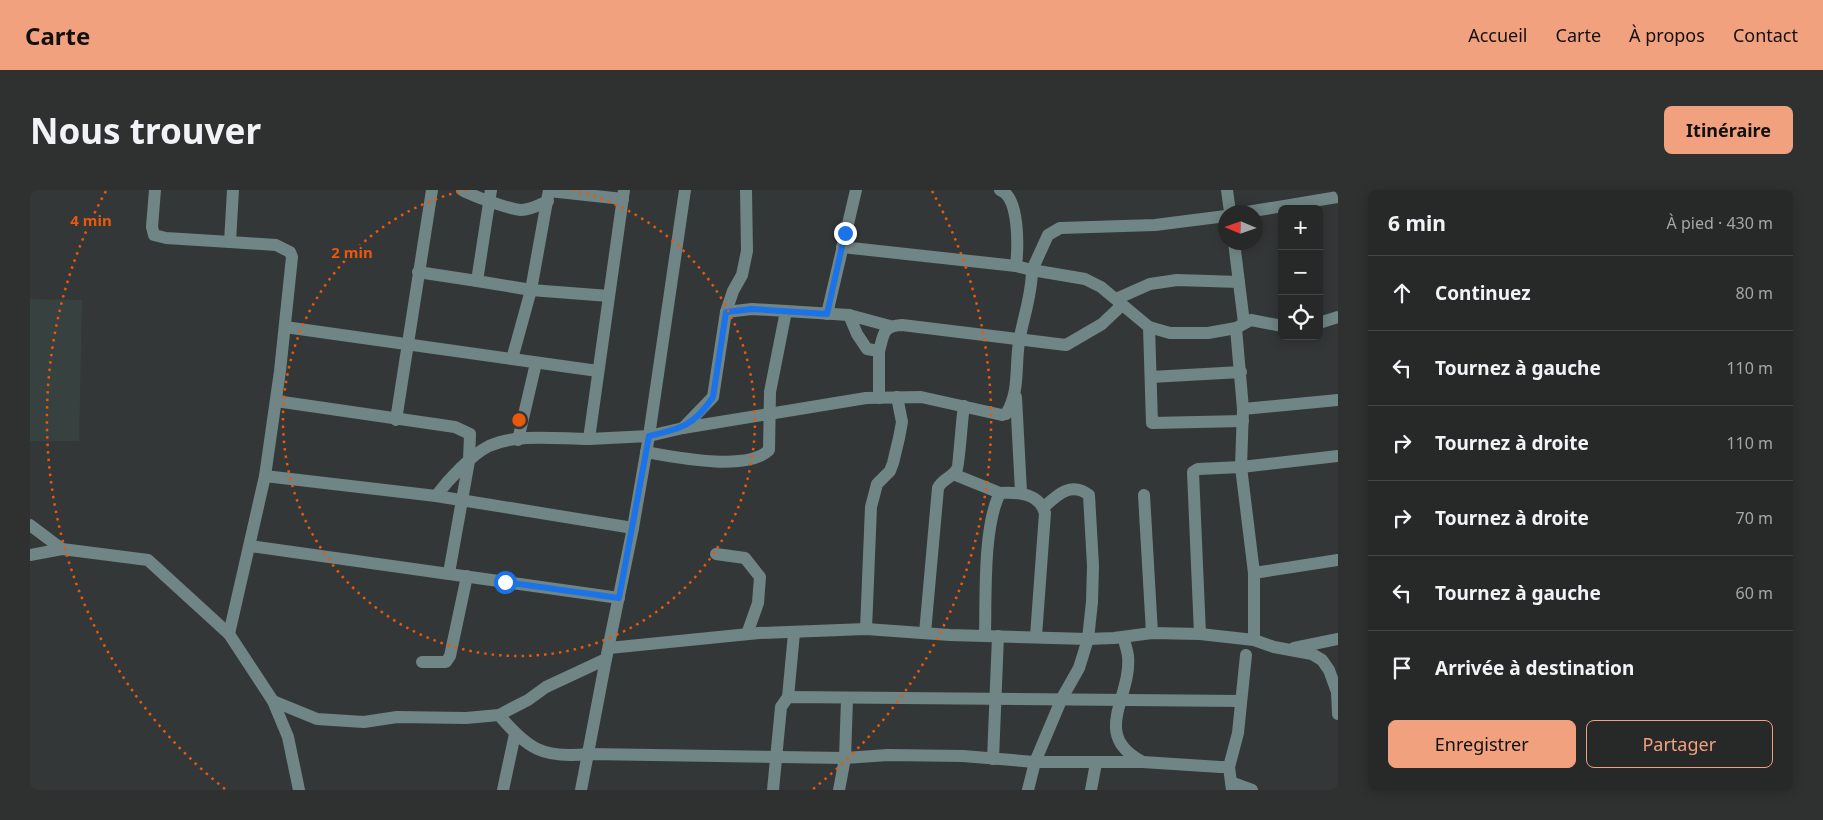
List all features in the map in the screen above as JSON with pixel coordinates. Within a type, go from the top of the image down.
[{"type":"street","points":[[155,190],[152,227],[154,234],[166,238],[276,245],[290,252],[292,263],[265,476],[229,634]]},
{"type":"street","points":[[230,242],[233,190]]},
{"type":"street","points":[[396,420],[432,190]]},
{"type":"street","points":[[462,190],[470,195],[490,195],[520,210],[549,194],[624,194],[589,439]]},
{"type":"street","points":[[581,790],[633,528],[649,436],[685,190]]},
{"type":"street","points":[[683,428],[708,405],[713,397],[726,312],[733,291],[742,275],[747,251],[746,190]]},
{"type":"street","points":[[827,314],[856,190]]},
{"type":"street","points":[[1228,190],[1229,205]]},
{"type":"street","points":[[1004,191],[1010,197],[1017,227],[1018,250],[1016,266]]},
{"type":"street","points":[[512,360],[531,290],[549,194]]},
{"type":"street","points":[[477,281],[490,195]]},
{"type":"street","points":[[1263,209],[1338,197]]},
{"type":"street","points":[[1021,492],[1016,389],[1019,339],[1030,293],[1032,270],[1048,236],[1060,228],[1155,225],[1218,217]]},
{"type":"street","points":[[842,247],[1016,266],[1085,279],[1101,287],[1149,327],[1170,333],[1208,333],[1252,320],[1278,325]]},
{"type":"street","points":[[1235,250],[1239,282],[1240,372],[1243,415],[1241,468],[1254,573],[1254,640]]},
{"type":"street","points":[[418,272],[531,290],[609,296]]},
{"type":"street","points":[[726,312],[752,309],[849,315],[890,326],[1019,339],[1052,345],[1066,345],[1102,324],[1119,302],[1150,284],[1177,280],[1239,282]]},
{"type":"street","points":[[646,452],[708,462],[760,457],[769,450],[770,392],[786,310]]},
{"type":"street","points":[[849,315],[857,334],[867,349],[879,351]]},
{"type":"street","points":[[1323,322],[1338,317]]},
{"type":"street","points":[[879,398],[879,351],[885,330],[890,326]]},
{"type":"street","points":[[285,327],[598,372]]},
{"type":"street","points":[[1149,327],[1152,423],[1243,415],[1338,400]]},
{"type":"street","points":[[518,440],[536,363]]},
{"type":"street","points":[[1151,378],[1240,372]]},
{"type":"street","points":[[436,496],[447,481],[488,447],[518,440],[649,436],[683,428],[770,414],[897,397],[920,397],[1002,415],[1006,414],[1012,406],[1016,389]]},
{"type":"street","points":[[866,629],[871,507],[877,484],[890,471],[899,438],[902,422],[897,397]]},
{"type":"street","points":[[276,401],[396,420],[455,427],[470,434],[470,461],[449,573]]},
{"type":"street","points":[[925,634],[938,488],[941,482],[953,474],[960,463],[959,442],[964,406]]},
{"type":"street","points":[[1200,634],[1192,476],[1198,469],[1241,468],[1338,456]]},
{"type":"street","points":[[953,474],[1000,493],[1021,492],[1039,501],[1044,507],[1045,520],[1036,636]]},
{"type":"street","points":[[265,476],[436,496],[633,528]]},
{"type":"street","points":[[1028,790],[1035,762],[1062,698],[1079,668],[1088,638],[1092,602],[1090,500],[1088,495],[1082,490],[1069,489],[1060,492],[1044,507]]},
{"type":"street","points":[[985,635],[990,532],[994,504],[1000,493]]},
{"type":"street","points":[[1144,495],[1152,633]]},
{"type":"street","points":[[30,525],[62,549]]},
{"type":"street","points":[[250,546],[619,598]]},
{"type":"street","points":[[30,555],[62,549],[148,560],[229,634],[273,701],[288,737],[300,790]]},
{"type":"street","points":[[716,554],[745,558],[760,577],[758,603],[747,634]]},
{"type":"street","points":[[1254,573],[1338,560]]},
{"type":"street","points":[[422,662],[440,664],[446,662],[450,656],[467,576]]},
{"type":"street","points":[[273,701],[318,719],[355,721],[397,717],[466,718],[499,715],[607,654],[747,634],[866,629],[925,634],[1088,638],[1123,637],[1152,633],[1200,634],[1254,640],[1312,654],[1322,660],[1329,670],[1337,692],[1338,714]]},
{"type":"street","points":[[773,790],[782,707],[788,697],[794,633]]},
{"type":"street","points":[[994,758],[998,636]]},
{"type":"street","points":[[1123,637],[1128,656],[1122,698],[1115,724],[1119,742],[1126,753],[1144,762]]},
{"type":"street","points":[[1288,649],[1338,639]]},
{"type":"street","points":[[1246,655],[1238,733],[1229,767],[1232,787],[1252,790]]},
{"type":"street","points":[[788,697],[847,699],[1122,698],[1241,701]]},
{"type":"street","points":[[839,790],[845,758],[847,699]]},
{"type":"street","points":[[499,715],[515,734],[540,752],[558,756],[589,754],[778,755],[845,758],[888,755],[994,758],[1035,762],[1144,762],[1229,767]]},
{"type":"street","points":[[503,790],[515,734]]},
{"type":"street","points":[[1091,790],[1096,763]]},
{"type":"shaded area","points":[[30,299],[82,300],[79,441],[30,441]]},
{"type":"route","points":[[505,582],[619,598],[649,436],[683,428],[708,405],[713,397],[726,312],[752,309],[827,314],[845,233]]}]
